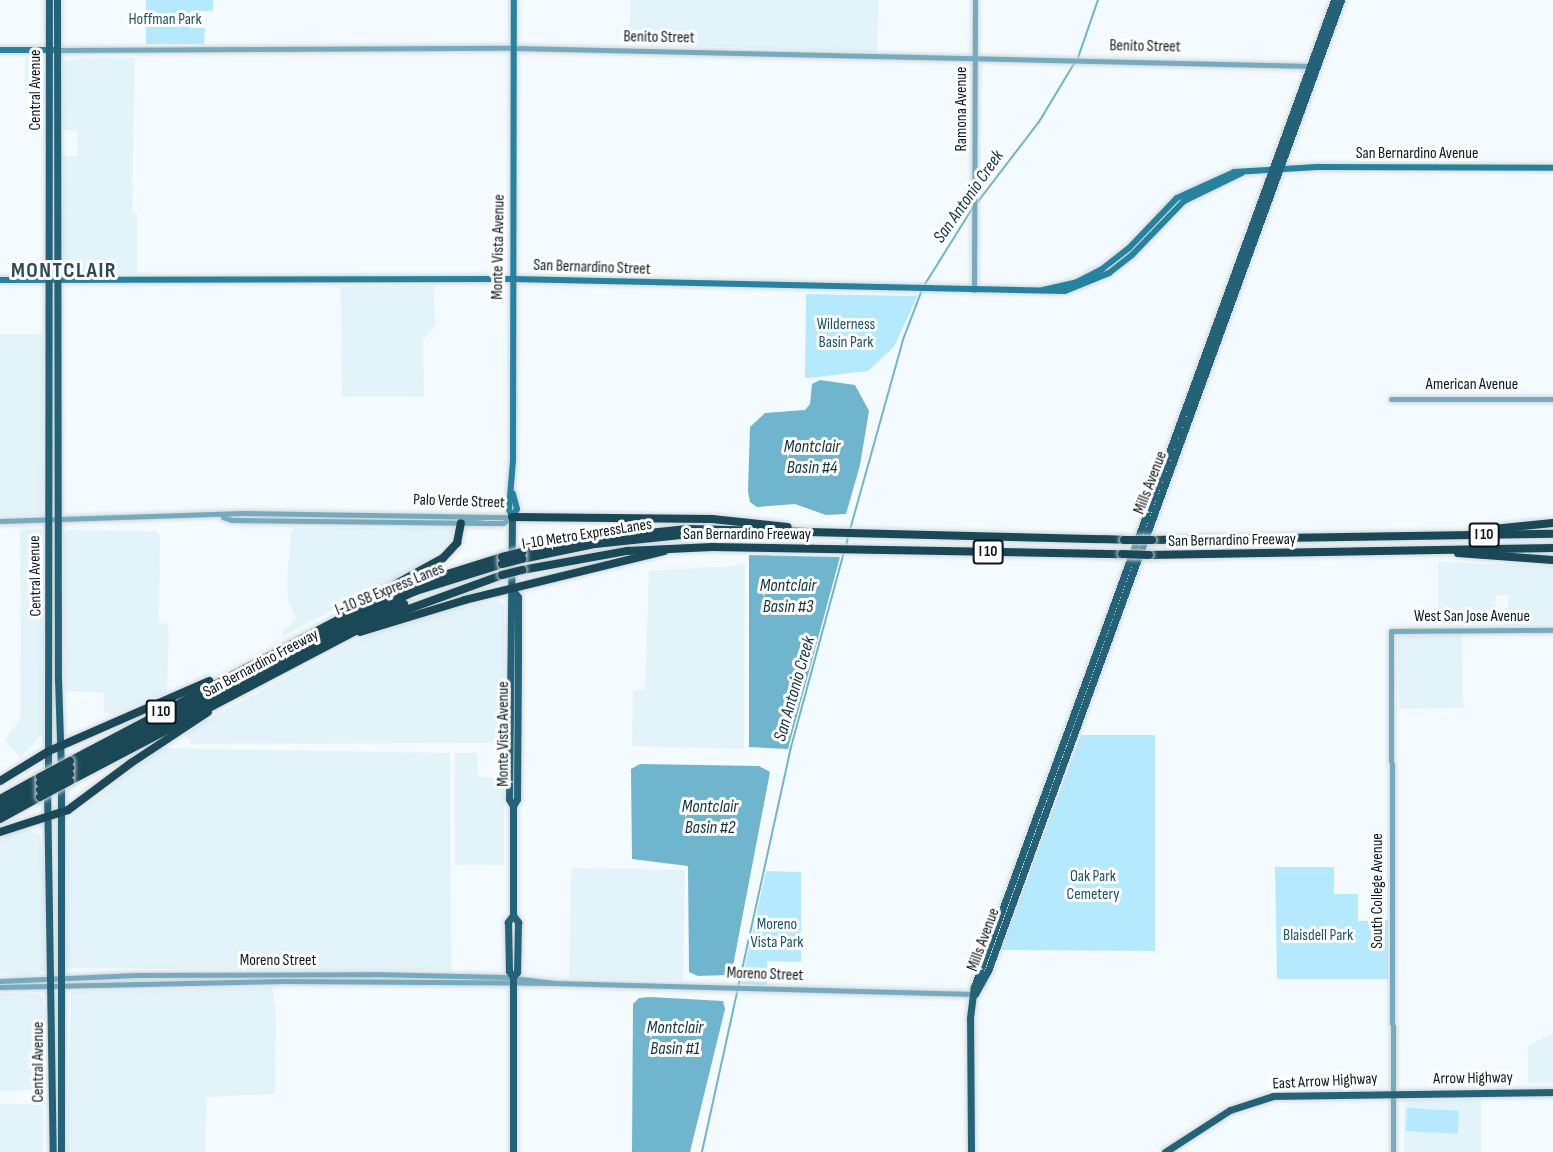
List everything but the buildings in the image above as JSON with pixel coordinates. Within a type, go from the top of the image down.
[{"type":"highway","points":[[512,517],[722,520],[807,533]]},
{"type":"highway","points":[[332,621],[350,607],[443,558],[457,543],[461,523]]},
{"type":"highway","points":[[1415,537],[1553,523]]},
{"type":"highway","name":"San Bernardino Freeway","points":[[0,819],[40,787],[252,664],[332,621],[425,581],[522,555],[624,535],[712,529],[1124,540],[1553,534]]},
{"type":"highway","name":"San Bernardino Freeway","points":[[0,799],[40,787],[244,688],[340,638],[420,602],[522,570],[627,551],[830,549],[1149,555],[1448,551],[1553,546]]},
{"type":"highway","points":[[340,638],[465,600],[513,590],[671,549]]},
{"type":"highway","points":[[1448,551],[1470,556],[1553,560]]},
{"type":"highway","name":"I-10 SB Express Lanes","points":[[70,771],[347,621],[416,591],[502,560]]},
{"type":"highway","name":"I-10 SB Express Lanes","points":[[70,771],[367,618],[402,604],[420,602]]},
{"type":"highway","points":[[0,781],[49,751],[252,664]]},
{"type":"highway","points":[[0,832],[61,812],[244,688]]},
{"type":"highway","points":[[0,805],[40,787]]},
{"type":"highway","points":[[0,812],[40,787]]},
{"type":"main road","name":"Central Avenue","points":[[49,0],[53,50],[53,280],[47,816],[52,981],[53,1152]]},
{"type":"main road","name":"Central Avenue","points":[[53,50],[57,0]]},
{"type":"main road","name":"Monte Vista Avenue","points":[[513,1152],[513,981],[509,971],[508,922],[513,915],[513,806],[517,799],[518,672],[518,597],[513,590],[512,517],[517,508],[513,494],[514,0]]},
{"type":"main road","name":"Mills Avenue","points":[[1314,66],[1334,0]]},
{"type":"main road","name":"Mills Avenue","points":[[970,1152],[971,1126],[967,1117],[971,1110],[970,1018],[975,994],[984,980],[1016,882],[1314,66],[1341,0]]},
{"type":"main road","name":"Benito Street","points":[[0,50],[53,50]]},
{"type":"main road","name":"San Bernardino Street","points":[[0,280],[512,279],[1040,292],[1077,282],[1102,269],[1129,248],[1177,198],[1215,178],[1277,168]]},
{"type":"main road","name":"San Bernardino Avenue","points":[[1277,168],[1553,168]]},
{"type":"main road","name":"Central Avenue","points":[[53,280],[62,746],[61,1152]]},
{"type":"main road","name":"Arrow Highway","points":[[1393,1093],[1553,1092]]},
{"type":"main road","name":"East Arrow Highway","points":[[1165,1152],[1230,1110],[1274,1096],[1393,1093]]},
{"type":"street","name":"Ramona Avenue","points":[[974,290],[975,0]]},
{"type":"street","name":"Benito Street","points":[[53,50],[514,48],[1314,66]]},
{"type":"street","name":"American Avenue","points":[[1391,399],[1553,399]]},
{"type":"street","name":"Palo Verde Street","points":[[0,521],[57,518],[223,517],[243,513],[512,517]]},
{"type":"street","points":[[461,523],[463,519],[495,515]]},
{"type":"street","name":"Palo Verde Street","points":[[223,517],[232,520],[461,523],[503,523],[512,517]]},
{"type":"street","name":"West San Jose Avenue","points":[[1392,631],[1553,630]]},
{"type":"street","name":"South College Avenue","points":[[1392,631],[1393,1152]]},
{"type":"street","name":"Moreno Street","points":[[0,987],[61,980],[372,974],[555,983],[975,994]]},
{"type":"street","name":"Moreno Street","points":[[0,981],[52,981]]},
{"type":"shaded area","points":[[630,0],[879,0],[877,52],[630,44]]},
{"type":"shaded area","points":[[25,57],[43,57],[43,94],[25,94]]},
{"type":"shaded area","points":[[83,58],[135,58],[132,213],[137,214],[137,273],[61,272],[61,156],[78,156],[77,131],[63,130],[63,61]]},
{"type":"shaded area","points":[[434,286],[435,326],[423,339],[424,397],[342,397],[341,287]]},
{"type":"shaded area","points":[[0,334],[42,334],[43,338],[42,515],[0,515]]},
{"type":"shaded area","points":[[296,528],[450,528],[453,530],[451,539],[424,563],[283,636],[282,630],[290,626],[296,617],[288,602],[287,582],[291,531]]},
{"type":"shaded area","points":[[42,529],[43,733],[20,758],[5,740],[21,717],[20,531]]},
{"type":"shaded area","points":[[68,530],[156,531],[160,536],[159,622],[167,624],[169,630],[167,693],[111,715],[104,711],[104,693],[65,691],[64,534]]},
{"type":"shaded area","points":[[1438,562],[1553,566],[1553,624],[1508,625],[1508,595],[1496,595],[1495,624],[1438,624]]},
{"type":"shaded area","points":[[745,565],[744,749],[632,746],[633,691],[645,689],[649,571]]},
{"type":"shaded area","points":[[497,600],[504,605],[505,738],[501,743],[191,744],[184,732],[355,641],[421,616]]},
{"type":"shaded area","points":[[1462,635],[1463,708],[1399,709],[1398,636]]},
{"type":"shaded area","points":[[159,748],[450,753],[451,970],[66,968],[69,820]]},
{"type":"shaded area","points":[[455,753],[477,753],[478,777],[504,778],[504,865],[455,865]]},
{"type":"shaded area","points":[[23,827],[40,835],[44,871],[45,971],[26,976],[0,973],[0,837]]},
{"type":"shaded area","points":[[571,868],[685,870],[683,980],[569,978]]},
{"type":"shaded area","points":[[272,987],[276,1013],[275,1094],[207,1097],[205,1152],[67,1152],[71,992]]},
{"type":"shaded area","points":[[0,993],[39,994],[43,999],[46,1088],[43,1090],[0,1091]]},
{"type":"shaded area","points":[[1553,1033],[1553,1083],[1528,1083],[1528,1046]]},
{"type":"shaded area","points":[[1404,1100],[1481,1100],[1481,1152],[1404,1152]]},
{"type":"shaded area","points":[[0,1104],[43,1104],[43,1152],[0,1152]]},
{"type":"green space","name":"Hoffman Park","points":[[146,0],[213,0],[213,11],[190,11],[191,28],[205,28],[204,44],[146,44]]},
{"type":"green space","name":"Wilderness Basin Park","points":[[806,294],[918,295],[894,347],[868,371],[805,378]]},
{"type":"green space","name":"Oak Park Cemetery","points":[[1081,735],[1155,735],[1155,951],[1001,950]]},
{"type":"green space","name":"Blaisdell Park","points":[[1275,867],[1334,867],[1334,894],[1358,894],[1358,921],[1388,920],[1388,979],[1277,979]]},
{"type":"green space","name":"Moreno Vista Park","points":[[766,871],[801,872],[801,962],[767,961],[767,985],[741,984]]},
{"type":"green space","points":[[1407,1108],[1459,1111],[1458,1134],[1406,1131]]},
{"type":"water","name":"Montclair Basin #4","points":[[820,380],[855,385],[869,411],[860,465],[846,514],[826,515],[795,504],[757,507],[750,502],[748,491],[750,427],[765,413],[805,410],[810,404],[812,384]]},
{"type":"water","name":"Montclair Basin #3","points":[[749,555],[840,557],[788,749],[749,747]]},
{"type":"water","name":"Montclair Basin #2","points":[[640,764],[759,766],[770,772],[732,971],[728,975],[698,976],[689,972],[688,866],[632,859],[631,769]]},
{"type":"water","name":"Montclair Basin #1","points":[[639,998],[723,1001],[725,1009],[690,1152],[632,1152],[633,1004]]},
{"type":"waterway","name":"San Antonio Creek","points":[[1078,58],[1098,0]]},
{"type":"waterway","name":"San Antonio Creek","points":[[977,203],[1039,122],[1075,62]]},
{"type":"waterway","name":"San Antonio Creek","points":[[924,286],[972,209]]},
{"type":"waterway","name":"San Antonio Creek","points":[[850,530],[904,337],[922,290]]},
{"type":"waterway","name":"San Antonio Creek","points":[[846,547],[848,537]]},
{"type":"waterway","name":"San Antonio Creek","points":[[702,1152],[790,751],[844,552]]},
{"type":"district","name":"MONTCLAIR","points":[[64,271]]}]
